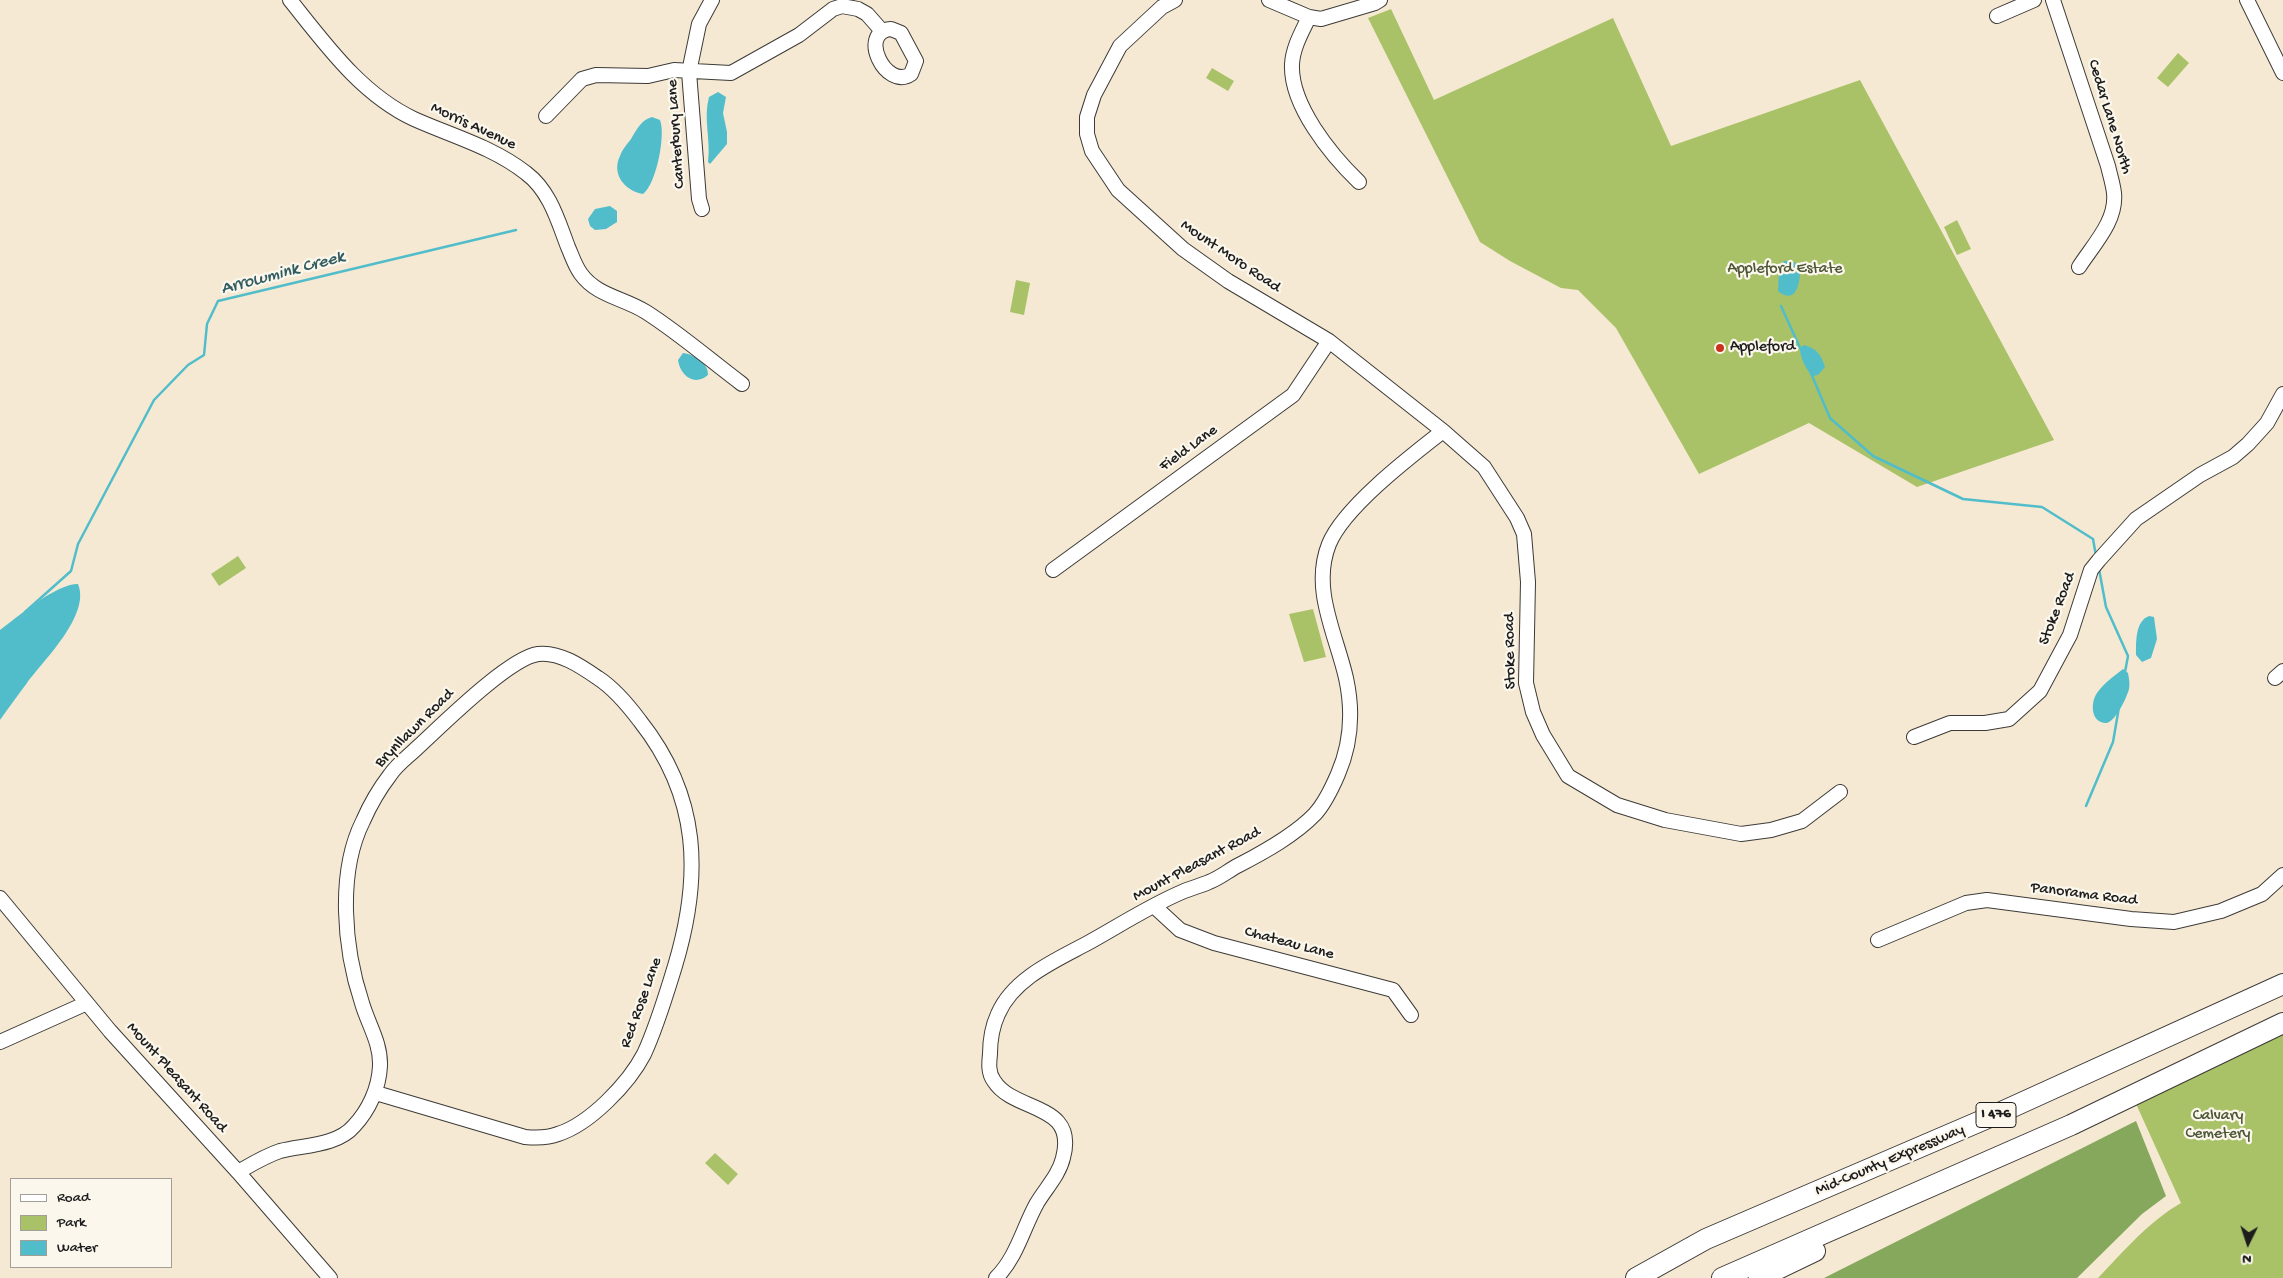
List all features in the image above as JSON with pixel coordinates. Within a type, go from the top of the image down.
[{"type":"highway","name":"Mid-County Expressway","points":[[1636,1278],[1706,1239],[1997,1114],[2283,984]]},
{"type":"highway","name":"I 476","points":[[1722,1278],[2034,1141],[2283,1023]]},
{"type":"highway","points":[[1759,1278],[2034,1141]]},
{"type":"street","name":"Morris Avenue","points":[[290,0],[364,86],[388,104],[414,118],[498,154],[528,173],[545,192],[582,276],[606,294],[645,311],[742,384]]},
{"type":"street","name":"Canterbury Lane","points":[[702,208],[699,199],[689,72],[698,24],[712,0]]},
{"type":"street","name":"Mount Moro Road","points":[[1175,0],[1162,7],[1120,46],[1094,95],[1086,117],[1086,134],[1092,151],[1118,190],[1183,249],[1228,280],[1329,341],[1442,431]]},
{"type":"street","points":[[1269,0],[1309,17],[1321,19],[1380,0]]},
{"type":"street","points":[[1997,16],[2034,0]]},
{"type":"street","name":"Cedar Lane North","points":[[2053,0],[2108,166],[2114,193],[2110,218],[2102,235],[2079,267]]},
{"type":"street","points":[[2251,1],[2283,73]]},
{"type":"street","points":[[546,116],[582,79],[596,75],[648,76],[674,70],[731,73],[799,35],[833,9],[842,6],[858,9],[867,14],[882,31]]},
{"type":"street","points":[[1309,17],[1297,43],[1292,62],[1295,90],[1301,104],[1329,148],[1341,165],[1359,182]]},
{"type":"street","name":"Field Lane","points":[[1053,570],[1293,395],[1329,341]]},
{"type":"street","name":"Stoke Road","points":[[1914,737],[1950,723],[1985,723],[2009,719],[2040,691],[2070,635],[2091,570],[2098,561],[2136,519],[2200,475],[2233,457],[2248,444],[2266,422],[2283,394]]},
{"type":"street","name":"Stoke Road","points":[[1442,431],[1484,467],[1517,518],[1524,534],[1528,582],[1526,683],[1533,712],[1568,776],[1617,805],[1665,820],[1741,834],[1771,830],[1802,821],[1840,792]]},
{"type":"street","name":"Mount Pleasant Road","points":[[996,1278],[1012,1258],[1037,1203],[1063,1161],[1065,1146],[1063,1131],[1057,1121],[1041,1109],[1004,1092],[991,1077],[989,1065],[990,1041],[1000,1010],[1013,990],[1044,967],[1181,893],[1210,882],[1237,865],[1263,854],[1315,814],[1330,793],[1343,763],[1348,741],[1350,715],[1346,680],[1325,604],[1323,586],[1324,563],[1328,547],[1342,522],[1356,506],[1442,431]]},
{"type":"street","name":"Brynllawn Road","points":[[238,1172],[259,1159],[331,1140],[353,1128],[376,1093],[380,1064],[375,1033],[362,1004],[351,956],[346,915],[347,871],[362,822],[391,773],[465,703],[523,659],[540,653],[560,656],[585,669],[608,685],[627,704]]},
{"type":"street","name":"Red Rose Lane","points":[[376,1093],[525,1137],[544,1137],[560,1134],[582,1122],[600,1107],[634,1071],[645,1052],[667,991],[686,929],[693,863],[688,821],[679,790],[666,760],[654,740],[627,704]]},
{"type":"street","name":"Panorama Road","points":[[1878,940],[1966,903],[1986,900],[2131,919],[2174,922],[2221,911],[2262,894],[2283,875]]},
{"type":"street","name":"Mount Pleasant Road","points":[[0,898],[110,1031],[238,1172],[330,1278]]},
{"type":"street","name":"Chateau Lane","points":[[1155,907],[1180,930],[1206,940],[1393,990],[1411,1016]]},
{"type":"street","points":[[0,1042],[87,1003]]},
{"type":"green space","name":"Appleford Estate","points":[[1391,9],[1434,100],[1613,18],[1671,146],[1860,80],[2054,440],[1917,487],[1809,423],[1699,474],[1616,328],[1578,290],[1561,288],[1510,261],[1480,242],[1368,18]]},
{"type":"green space","points":[[2178,53],[2189,63],[2168,87],[2157,78]]},
{"type":"green space","points":[[1212,68],[1234,81],[1228,91],[1206,78]]},
{"type":"green space","points":[[1957,220],[1971,249],[1957,255],[1944,227]]},
{"type":"green space","points":[[1016,280],[1030,283],[1024,315],[1010,312]]},
{"type":"green space","points":[[238,556],[246,568],[219,586],[211,574]]},
{"type":"green space","points":[[1313,609],[1326,657],[1304,662],[1289,614]]},
{"type":"green space","name":"Calvary Cemetery","points":[[2283,1023],[2283,1278],[2098,1278],[2147,1228],[2181,1203],[2132,1095]]},
{"type":"green space","points":[[2136,1121],[2166,1196],[2142,1214],[2077,1278],[1824,1278]]},
{"type":"green space","points":[[715,1153],[738,1174],[728,1185],[705,1163]]},
{"type":"water","points":[[718,92],[726,97],[723,113],[727,132],[727,144],[710,164],[708,162],[707,105],[709,97]]},
{"type":"water","points":[[652,117],[660,120],[662,127],[661,148],[656,171],[648,189],[643,194],[625,185],[621,181],[617,169],[622,152],[640,125]]},
{"type":"water","points":[[610,206],[617,211],[617,222],[606,229],[595,230],[590,226],[588,219],[595,209]]},
{"type":"water","points":[[1784,261],[1792,261],[1799,265],[1799,284],[1790,296],[1778,291],[1779,268]]},
{"type":"water","points":[[1804,345],[1815,350],[1822,359],[1825,367],[1818,375],[1813,376],[1804,364],[1800,348]]},
{"type":"water","points":[[683,353],[700,360],[706,367],[708,375],[698,380],[688,378],[679,365],[678,360]]},
{"type":"water","points":[[78,584],[80,596],[78,609],[72,623],[54,650],[0,720],[0,630],[59,589]]},
{"type":"water","points":[[2149,616],[2154,617],[2157,639],[2151,658],[2142,662],[2136,655],[2137,633],[2141,623]]},
{"type":"water","points":[[2123,669],[2128,673],[2129,681],[2126,698],[2113,719],[2106,723],[2101,722],[2097,720],[2093,712],[2095,697],[2102,686]]},
{"type":"waterway","name":"Arrowmink Creek","points":[[25,612],[71,571],[78,544],[154,400],[188,365],[204,355],[207,324],[218,301],[516,230]]},
{"type":"waterway","points":[[1781,306],[1801,350]]},
{"type":"waterway","points":[[1810,371],[1830,418],[1873,456],[1963,499],[2042,507],[2093,539],[2096,556]]},
{"type":"waterway","points":[[2099,569],[2106,607],[2128,656],[2125,672]]},
{"type":"waterway","points":[[2086,806],[2113,742],[2119,707]]},
{"type":"place","name":"Appleford","points":[[1720,348]]}]
